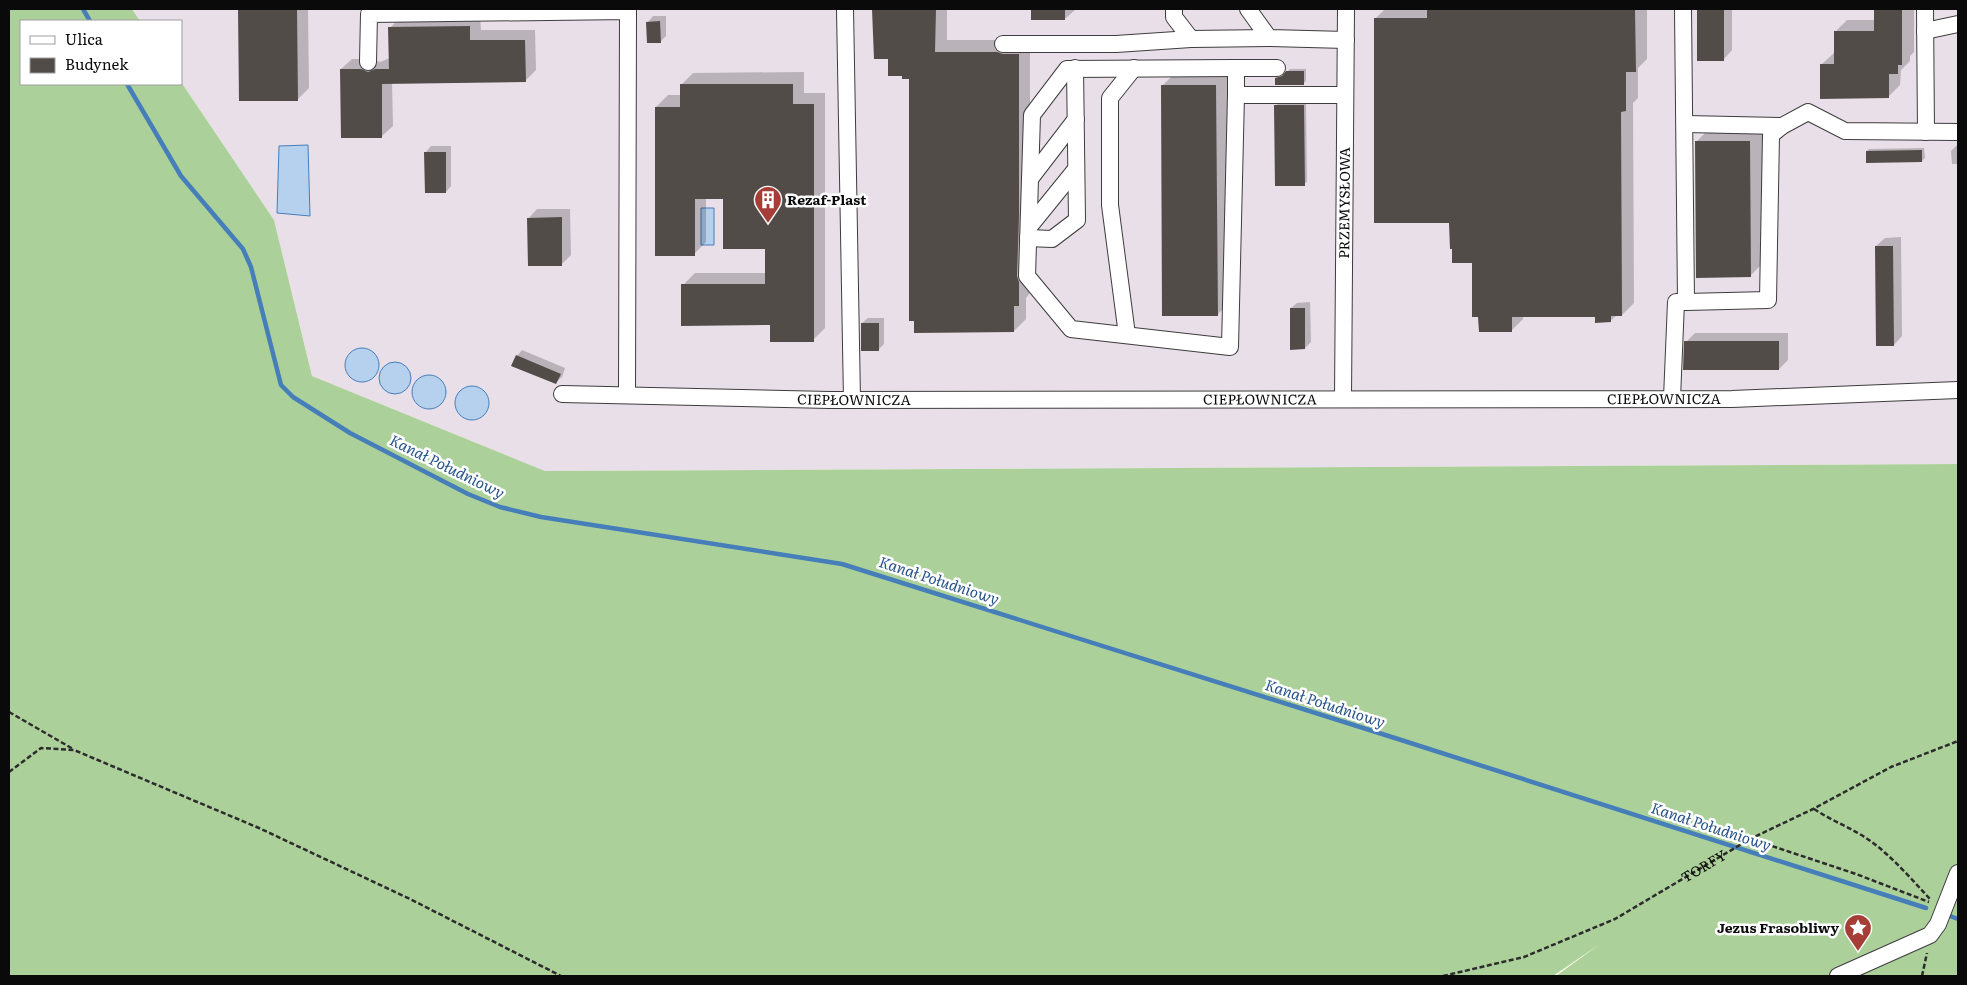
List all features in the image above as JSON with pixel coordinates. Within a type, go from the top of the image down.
[{"type":"street","points":[[844,9],[852,400]]},
{"type":"street","points":[[1174,9],[1174,17],[1191,39]]},
{"type":"street","points":[[1248,9],[1269,38]]},
{"type":"street","name":"PRZEMYSŁOWA","points":[[1342,398],[1346,9]]},
{"type":"street","points":[[1683,9],[1686,124],[1686,302]]},
{"type":"street","points":[[1925,9],[1926,132]]},
{"type":"street","points":[[368,62],[369,14],[628,11],[627,395]]},
{"type":"street","points":[[1925,31],[1958,24]]},
{"type":"street","points":[[1003,44],[1116,44],[1191,39],[1269,38],[1346,40]]},
{"type":"street","points":[[1236,68],[1230,346],[1071,329],[1027,276],[1032,116],[1067,69],[1075,68],[1134,68],[1236,68],[1277,68]]},
{"type":"street","points":[[1029,232],[1052,238],[1077,220],[1075,68]]},
{"type":"street","points":[[1127,335],[1110,205],[1110,98],[1134,68]]},
{"type":"street","points":[[1236,95],[1345,95]]},
{"type":"street","points":[[1672,398],[1676,302],[1768,300],[1771,135],[1782,126],[1808,112],[1845,131],[1958,132]]},
{"type":"street","points":[[1030,179],[1076,119]]},
{"type":"street","points":[[1686,124],[1782,126]]},
{"type":"street","points":[[1029,232],[1076,169]]},
{"type":"street","name":"CIEPŁOWNICZA","points":[[562,394],[852,400],[1732,399],[1958,390]]},
{"type":"street","points":[[1838,976],[1934,930],[1958,873]]},
{"type":"path","points":[[9,712],[74,750],[268,832],[410,899],[561,976]]},
{"type":"path","name":"TORFY","points":[[1443,976],[1524,957],[1615,920],[1750,839],[1813,809],[1891,767],[1958,741]]},
{"type":"path","points":[[9,772],[41,748],[74,750]]},
{"type":"path","points":[[1750,839],[1856,874],[1936,905],[1869,840],[1813,809]]},
{"type":"path","points":[[1922,976],[1934,930]]},
{"type":"shaded area","points":[[132,9],[1958,9],[1958,464],[545,471],[312,376],[274,220],[182,83],[182,20],[139,20]]},
{"type":"green space","points":[[9,9],[132,9],[139,20],[20,20],[20,85],[182,85],[182,83],[274,220],[312,376],[545,471],[1958,464],[1958,976],[1556,976],[1600,944],[1553,976],[9,976]]},
{"type":"water","points":[[308,145],[310,216],[277,213],[279,146]]},
{"type":"water","points":[[701,208],[714,208],[714,245],[701,245]]},
{"type":"water","points":[[362,348],[369,349],[374,353],[378,358],[378,372],[374,377],[369,381],[362,382],[355,381],[350,377],[346,372],[345,365],[346,358],[350,353],[355,349]]},
{"type":"water","points":[[395,362],[401,363],[406,367],[410,372],[410,384],[406,389],[401,393],[395,394],[389,393],[384,389],[380,384],[379,378],[380,372],[384,367],[389,363]]},
{"type":"water","points":[[429,375],[441,380],[446,392],[441,404],[429,409],[417,404],[412,392],[417,380]]},
{"type":"water","points":[[472,386],[484,391],[489,403],[484,415],[472,420],[460,415],[455,403],[460,391]]},
{"type":"building","points":[[238,9],[297,9],[298,101],[239,101]]},
{"type":"building","points":[[872,9],[936,9],[935,52],[1019,54],[1017,276],[1019,282],[1019,306],[1014,306],[1014,332],[914,333],[914,321],[909,321],[909,79],[902,79],[902,76],[888,76],[888,59],[874,59]]},
{"type":"building","points":[[1031,9],[1065,9],[1065,20],[1031,20]]},
{"type":"building","points":[[1427,9],[1635,9],[1636,72],[1626,72],[1626,111],[1621,112],[1622,316],[1611,316],[1611,322],[1595,323],[1595,317],[1512,317],[1512,332],[1479,332],[1478,317],[1472,317],[1472,263],[1452,263],[1449,223],[1374,223],[1374,18],[1427,18]]},
{"type":"building","points":[[1697,9],[1724,9],[1724,61],[1697,61]]},
{"type":"building","points":[[1874,9],[1902,9],[1902,65],[1898,65],[1898,74],[1889,74],[1889,98],[1820,99],[1820,64],[1834,64],[1834,31],[1874,31]]},
{"type":"building","points":[[660,21],[661,43],[647,43],[646,22]]},
{"type":"building","points":[[470,26],[470,40],[525,40],[526,82],[382,84],[382,138],[341,138],[340,69],[361,69],[368,72],[375,69],[389,69],[388,27]]},
{"type":"building","points":[[1286,71],[1304,71],[1304,85],[1275,85],[1275,78],[1282,76]]},
{"type":"building","name":"Rezaf-Plast","points":[[680,84],[793,84],[793,104],[814,104],[814,342],[770,342],[770,325],[681,326],[681,284],[765,284],[765,249],[723,249],[723,199],[695,199],[695,256],[655,256],[655,107],[680,107]]},
{"type":"building","points":[[1161,85],[1216,85],[1218,316],[1162,316]]},
{"type":"building","points":[[1274,105],[1304,105],[1305,186],[1275,186]]},
{"type":"building","points":[[1695,141],[1750,141],[1751,277],[1696,278]]},
{"type":"building","points":[[1922,150],[1922,162],[1866,163],[1866,151]]},
{"type":"building","points":[[424,152],[446,152],[446,193],[425,193]]},
{"type":"building","points":[[562,217],[562,266],[528,266],[527,218]]},
{"type":"building","points":[[1875,246],[1893,246],[1894,346],[1876,346]]},
{"type":"building","points":[[1290,308],[1305,308],[1305,349],[1290,350]]},
{"type":"building","points":[[861,323],[879,323],[879,351],[861,351]]},
{"type":"building","points":[[1684,341],[1779,341],[1779,370],[1683,370]]},
{"type":"building","points":[[516,355],[561,374],[556,384],[511,366]]},
{"type":"waterway","name":"Kanał Południowy","points":[[83,9],[89,20]]},
{"type":"waterway","name":"Kanał Południowy","points":[[128,85],[181,176],[243,249],[251,267],[281,385],[293,397],[350,433],[468,494],[500,507],[541,517],[842,564],[1926,908]]},
{"type":"waterway","name":"Kanał Południowy","points":[[1950,916],[1958,919]]},
{"type":"place","name":"Rezaf-Plast","points":[[768,224]]},
{"type":"place","name":"Jezus Frasobliwy","points":[[1858,952]]}]
